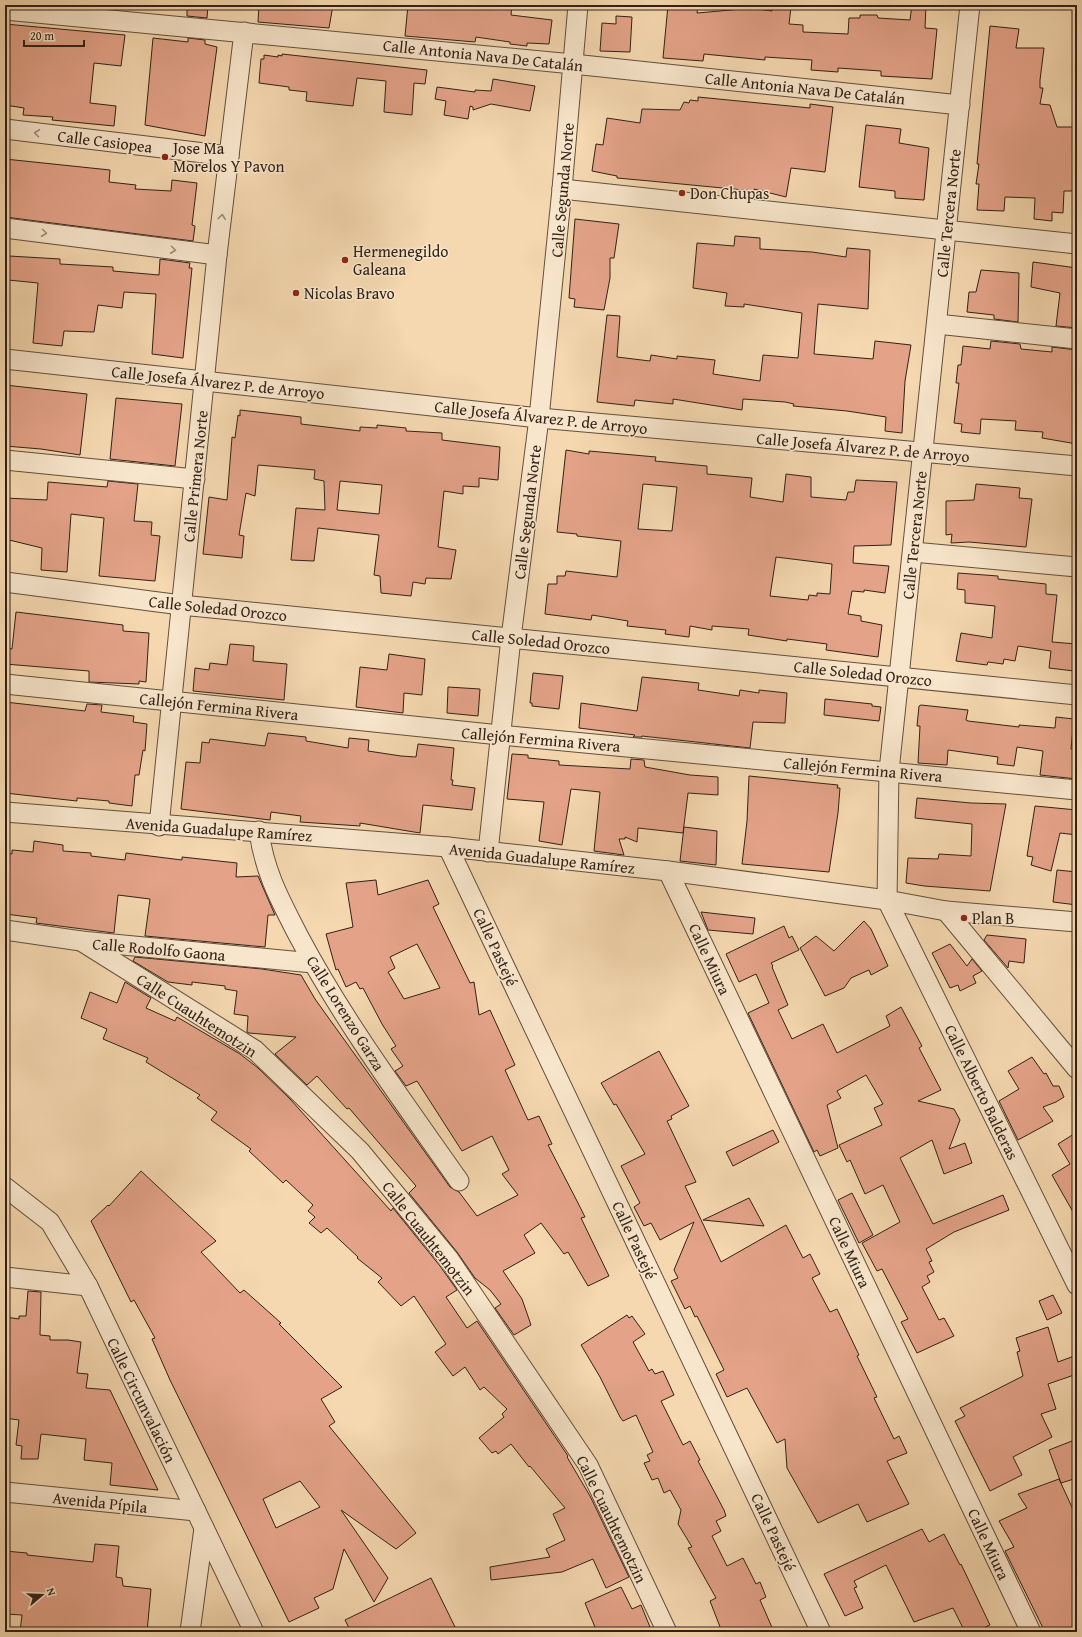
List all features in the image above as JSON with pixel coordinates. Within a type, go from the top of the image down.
[{"type":"street","name":"Calle Segunda Norte","points":[[488,852],[511,638],[539,418],[562,189],[578,5]]},
{"type":"street","name":"Calle Tercera Norte","points":[[887,900],[889,771],[970,5]]},
{"type":"street","name":"Calle Antonia Nava De Catalán","points":[[5,10],[573,64],[960,105]]},
{"type":"street","name":"Calle Primera Norte","points":[[159,826],[217,256],[244,32]]},
{"type":"street","name":"Calle Casiopea","points":[[5,129],[229,156]]},
{"type":"street","points":[[562,189],[1077,244]]},
{"type":"street","points":[[5,228],[217,256]]},
{"type":"street","points":[[937,324],[1077,339]]},
{"type":"street","name":"Calle Josefa Álvarez P. de Arroyo","points":[[5,359],[539,418],[1077,466]]},
{"type":"street","points":[[5,460],[195,479]]},
{"type":"street","points":[[912,552],[1077,567]]},
{"type":"street","name":"Calle Soledad Orozco","points":[[5,582],[181,605],[1077,695]]},
{"type":"street","name":"Callejón Fermina Rivera","points":[[5,684],[500,736],[889,771],[1077,790]]},
{"type":"street","name":"Avenida Guadalupe Ramírez","points":[[5,812],[159,826],[259,831],[488,852],[668,871],[887,900],[946,911],[1077,922]]},
{"type":"street","name":"Calle Lorenzo Garza","points":[[259,831],[262,854],[273,887],[313,963],[358,1036],[459,1181]]},
{"type":"street","name":"Calle Pastejé","points":[[448,848],[821,1632]]},
{"type":"street","name":"Calle Miura","points":[[668,871],[1031,1632]]},
{"type":"street","name":"Calle Alberto Balderas","points":[[887,900],[1077,1285]]},
{"type":"street","points":[[946,911],[1077,1069]]},
{"type":"street","name":"Calle Rodolfo Gaona","points":[[5,930],[81,941],[313,963]]},
{"type":"street","name":"Calle Cuauhtemotzin","points":[[81,941],[255,1050],[360,1151],[449,1259],[588,1465],[667,1632]]},
{"type":"street","name":"Calle Circunvalación","points":[[5,1187],[50,1222],[88,1286],[254,1632]]},
{"type":"street","points":[[5,1277],[88,1286]]},
{"type":"street","name":"Avenida Pípila","points":[[5,1492],[196,1511]]},
{"type":"street","points":[[190,1632],[204,1528]]},
{"type":"building","points":[[187,5],[208,5],[207,18],[187,16]]},
{"type":"building","points":[[259,5],[333,5],[329,28],[258,22]]},
{"type":"building","points":[[408,5],[512,5],[511,15],[552,20],[549,44],[527,43],[527,46],[476,37],[475,42],[405,36]]},
{"type":"building","points":[[668,5],[698,6],[697,13],[742,9],[742,7],[772,11],[772,5],[791,7],[789,24],[803,25],[803,32],[848,34],[849,18],[860,18],[860,15],[877,15],[878,18],[910,20],[912,5],[926,5],[925,28],[937,29],[932,79],[881,76],[881,71],[838,68],[838,72],[811,70],[812,60],[765,57],[765,60],[704,54],[703,61],[663,58]]},
{"type":"building","points":[[616,16],[632,17],[630,52],[600,51],[602,23],[616,24]]},
{"type":"building","points":[[5,24],[125,35],[121,66],[94,63],[90,103],[116,106],[114,126],[52,120],[53,117],[23,115],[24,108],[5,105]]},
{"type":"building","points":[[990,26],[1019,29],[1016,48],[1044,48],[1040,80],[1040,88],[1043,88],[1040,104],[1050,105],[1057,127],[1077,127],[1077,191],[1064,191],[1063,213],[1052,212],[1052,221],[1034,219],[1035,198],[1005,197],[1004,211],[977,210],[979,184],[976,184],[979,164],[977,164]]},
{"type":"building","points":[[153,38],[188,42],[188,38],[205,40],[205,44],[217,47],[205,136],[145,125]]},
{"type":"building","points":[[282,54],[427,70],[425,84],[414,83],[412,115],[384,112],[386,81],[357,78],[353,106],[306,101],[307,92],[289,90],[289,87],[259,83],[261,59],[264,59],[264,55],[278,57],[278,55],[282,56]]},
{"type":"building","points":[[493,79],[535,86],[530,111],[491,104],[473,110],[473,107],[470,106],[468,119],[444,115],[446,101],[435,99],[437,87],[475,92],[475,90],[491,91]]},
{"type":"building","points":[[698,97],[810,108],[810,104],[833,107],[825,172],[791,168],[786,197],[754,189],[754,191],[617,178],[617,176],[592,171],[596,144],[603,145],[607,118],[640,123],[642,109],[680,110],[684,102],[689,103],[690,100],[698,101]]},
{"type":"building","points":[[866,125],[901,129],[899,143],[929,148],[924,200],[895,198],[895,191],[859,187]]},
{"type":"building","points":[[5,159],[110,170],[109,182],[136,185],[135,189],[171,191],[172,180],[197,183],[192,225],[195,226],[193,241],[5,217]]},
{"type":"building","points":[[575,219],[619,224],[614,258],[610,258],[610,278],[604,310],[574,307],[575,299],[569,298]]},
{"type":"building","points":[[735,236],[760,238],[760,249],[812,252],[846,257],[847,248],[870,250],[868,309],[818,304],[814,354],[873,359],[875,341],[911,345],[905,381],[902,433],[885,431],[886,417],[847,411],[793,406],[794,404],[785,402],[743,399],[742,410],[673,399],[673,404],[635,400],[634,406],[597,402],[607,315],[620,316],[617,357],[650,361],[651,355],[677,359],[677,356],[715,360],[713,374],[760,381],[763,355],[798,358],[802,313],[744,304],[744,307],[725,306],[727,293],[693,288],[697,243],[734,246]]},
{"type":"building","points":[[9,256],[60,259],[60,264],[113,267],[113,271],[159,275],[160,259],[190,263],[189,268],[192,268],[183,358],[152,354],[156,294],[124,292],[122,308],[98,305],[94,332],[64,331],[62,346],[33,343],[38,283],[8,280]]},
{"type":"building","points":[[1033,262],[1077,268],[1077,328],[1056,326],[1060,293],[1031,287]]},
{"type":"building","points":[[981,270],[1019,273],[1018,322],[994,319],[994,315],[967,312],[969,292],[976,292]]},
{"type":"building","points":[[991,341],[1020,344],[1021,349],[1052,352],[1052,347],[1077,350],[1077,444],[1042,438],[1043,432],[1015,430],[1016,421],[981,419],[980,434],[961,432],[962,424],[954,423],[959,383],[956,383],[958,365],[961,365],[963,346],[990,349]]},
{"type":"building","points":[[5,385],[87,394],[80,455],[41,449],[5,446]]},
{"type":"building","points":[[116,398],[182,404],[175,466],[110,459]]},
{"type":"building","points":[[240,410],[301,417],[301,424],[360,431],[360,427],[377,428],[377,425],[406,428],[406,431],[442,433],[442,440],[500,447],[498,480],[479,478],[479,487],[463,486],[463,494],[444,491],[438,547],[456,550],[451,579],[426,578],[425,584],[413,582],[411,596],[381,593],[380,576],[374,575],[379,535],[318,528],[314,561],[291,560],[296,508],[325,510],[324,481],[314,479],[315,470],[258,465],[255,496],[246,493],[239,535],[244,536],[242,558],[203,554],[209,497],[227,500],[232,437],[235,438],[238,415],[240,416]],"holes":[[[340,481],[382,485],[379,514],[337,510]]]},
{"type":"building","points":[[566,450],[589,454],[589,451],[656,457],[655,461],[707,466],[707,474],[752,478],[750,497],[783,502],[786,474],[811,477],[811,497],[846,500],[848,492],[854,492],[856,480],[897,482],[891,545],[854,546],[853,563],[889,566],[885,593],[864,590],[864,592],[852,591],[848,614],[861,616],[861,621],[882,625],[878,657],[826,650],[827,644],[787,639],[787,641],[748,635],[749,629],[712,626],[712,630],[690,626],[689,637],[665,634],[666,630],[627,626],[628,621],[592,615],[591,620],[545,614],[548,584],[557,584],[557,576],[565,576],[566,571],[617,577],[621,541],[557,532]],"holes":[[[643,484],[677,487],[672,531],[638,529]],[[776,557],[832,564],[830,594],[817,593],[817,596],[809,595],[808,600],[770,596]]]},
{"type":"building","points":[[108,481],[138,484],[134,521],[152,522],[151,535],[160,536],[155,581],[99,576],[104,518],[71,514],[67,572],[41,570],[42,548],[5,539],[5,498],[47,500],[48,482],[107,487]]},
{"type":"building","points":[[976,484],[1020,488],[1019,498],[1032,499],[1026,547],[969,542],[951,543],[952,534],[946,535],[946,501],[974,500]]},
{"type":"building","points":[[958,573],[998,576],[998,579],[1046,584],[1046,594],[1057,595],[1052,642],[1077,644],[1074,671],[1049,668],[1051,651],[1018,646],[1015,661],[1004,659],[1003,664],[988,662],[987,665],[956,661],[961,633],[992,638],[995,606],[965,603],[965,590],[957,589]]},
{"type":"building","points":[[16,612],[123,625],[123,631],[149,633],[146,682],[139,681],[139,684],[89,682],[89,671],[5,664],[5,648],[12,649]]},
{"type":"building","points":[[230,644],[254,646],[253,661],[287,664],[284,700],[193,691],[195,668],[209,670],[210,663],[227,665]]},
{"type":"building","points":[[389,654],[425,659],[422,695],[404,693],[403,713],[356,707],[360,667],[387,670]]},
{"type":"building","points":[[533,673],[563,676],[559,709],[532,706],[532,703],[530,703]]},
{"type":"building","points":[[642,677],[699,683],[698,690],[739,696],[740,690],[759,693],[759,690],[787,693],[785,723],[753,722],[750,748],[642,736],[633,737],[635,735],[579,728],[581,703],[637,711]]},
{"type":"building","points":[[448,687],[480,689],[478,716],[447,713]]},
{"type":"building","points":[[825,699],[872,704],[872,706],[881,707],[879,721],[824,715]]},
{"type":"building","points":[[5,702],[85,711],[87,704],[102,705],[101,712],[134,716],[133,722],[147,724],[145,751],[143,750],[139,775],[135,775],[132,806],[109,803],[109,801],[77,798],[77,801],[5,793]]},
{"type":"building","points":[[919,706],[968,710],[966,720],[968,721],[1019,727],[1019,725],[1055,728],[1056,717],[1074,719],[1071,749],[1077,750],[1077,779],[1040,775],[1043,751],[1017,747],[1014,766],[997,764],[998,757],[948,750],[947,765],[918,763],[920,726],[917,726]]},
{"type":"building","points":[[268,733],[306,737],[306,741],[348,748],[349,738],[369,740],[368,751],[401,756],[416,757],[418,744],[454,748],[451,780],[453,780],[452,785],[475,788],[472,810],[423,805],[420,833],[360,823],[360,826],[300,822],[301,816],[271,812],[270,820],[181,809],[186,762],[200,763],[202,742],[209,743],[210,739],[265,746]]},
{"type":"building","points":[[512,754],[528,755],[528,758],[559,761],[559,765],[630,769],[631,759],[644,760],[645,767],[690,775],[718,777],[718,795],[688,793],[683,833],[638,828],[637,842],[625,837],[625,839],[619,839],[624,855],[594,851],[600,792],[571,789],[562,845],[539,841],[544,802],[507,799]]},
{"type":"building","points":[[749,776],[838,785],[837,788],[840,788],[838,813],[829,872],[742,864],[747,821]]},
{"type":"building","points":[[917,798],[971,803],[1006,804],[990,891],[924,886],[906,883],[908,858],[938,859],[939,854],[971,856],[972,824],[915,818]]},
{"type":"building","points":[[1035,806],[1077,810],[1077,835],[1060,833],[1051,871],[1031,865],[1033,857],[1027,856]]},
{"type":"building","points":[[684,827],[717,831],[716,865],[680,861]]},
{"type":"building","points":[[34,841],[63,845],[63,851],[91,853],[91,856],[125,860],[126,853],[182,860],[182,857],[237,863],[236,877],[258,876],[275,915],[268,915],[265,947],[145,936],[150,899],[118,895],[114,933],[36,923],[37,918],[5,914],[5,853],[12,854],[12,850],[33,852]]},
{"type":"building","points":[[1057,870],[1077,872],[1077,905],[1053,902]]},
{"type":"building","points":[[376,880],[378,895],[428,880],[439,904],[433,907],[470,983],[474,982],[479,1015],[490,1010],[515,1065],[505,1070],[528,1120],[539,1116],[552,1144],[548,1145],[585,1217],[581,1218],[609,1276],[588,1286],[568,1252],[564,1254],[541,1223],[524,1235],[535,1253],[503,1271],[522,1299],[531,1325],[514,1335],[495,1308],[501,1304],[490,1290],[475,1278],[457,1252],[409,1193],[416,1186],[349,1108],[347,1109],[317,1076],[307,1085],[275,1054],[296,1037],[247,1032],[248,1016],[234,1014],[237,991],[225,989],[225,986],[192,982],[192,985],[168,982],[133,961],[135,957],[262,969],[301,975],[315,999],[450,1187],[459,1192],[477,1216],[518,1195],[502,1174],[509,1170],[492,1136],[462,1151],[417,1081],[406,1086],[395,1071],[403,1066],[391,1049],[396,1046],[382,1024],[363,988],[360,989],[356,982],[346,987],[338,969],[336,970],[326,934],[353,927],[346,883]],"holes":[[[417,944],[440,988],[404,999],[388,972],[395,968],[390,957]]]},
{"type":"building","points":[[701,912],[755,918],[753,934],[708,930]]},
{"type":"building","points":[[864,921],[871,929],[888,966],[871,975],[869,970],[851,978],[844,988],[825,996],[800,948],[816,936],[834,951]]},
{"type":"building","points":[[784,926],[789,938],[792,936],[799,950],[771,963],[788,1005],[778,1010],[792,1039],[823,1024],[837,1053],[890,1026],[886,1016],[901,1007],[922,1046],[919,1048],[941,1090],[918,1101],[954,1109],[960,1120],[949,1149],[965,1143],[972,1163],[944,1174],[932,1140],[900,1158],[933,1224],[1003,1195],[1009,1210],[954,1232],[926,1249],[932,1261],[929,1262],[934,1272],[927,1276],[930,1282],[922,1287],[939,1320],[944,1318],[954,1336],[917,1353],[901,1322],[908,1319],[882,1269],[877,1271],[862,1243],[900,1222],[883,1185],[865,1194],[850,1160],[847,1162],[839,1145],[882,1125],[874,1108],[883,1104],[866,1075],[837,1091],[841,1098],[827,1105],[838,1148],[820,1156],[817,1150],[814,1152],[748,1013],[769,1003],[756,974],[739,982],[726,954]]},
{"type":"building","points":[[987,935],[1026,939],[1024,963],[1009,961],[1008,968],[984,940]]},
{"type":"building","points":[[950,944],[967,966],[972,959],[982,971],[973,976],[976,983],[960,991],[958,985],[950,988],[932,953]]},
{"type":"building","points":[[125,982],[151,998],[146,1008],[175,1021],[177,1017],[240,1054],[258,1068],[290,1099],[391,1211],[393,1208],[440,1266],[457,1290],[446,1297],[467,1328],[477,1321],[568,1456],[567,1457],[590,1496],[629,1577],[606,1588],[593,1559],[562,1572],[491,1580],[490,1567],[550,1557],[546,1549],[565,1540],[553,1514],[565,1508],[530,1466],[529,1467],[511,1444],[498,1454],[496,1451],[492,1453],[479,1438],[504,1417],[502,1414],[507,1409],[484,1387],[480,1390],[465,1367],[453,1376],[435,1352],[446,1344],[414,1296],[401,1306],[378,1282],[382,1278],[357,1258],[358,1257],[327,1228],[321,1233],[309,1223],[315,1217],[308,1211],[313,1205],[286,1180],[283,1183],[249,1151],[251,1149],[211,1120],[217,1112],[197,1098],[200,1095],[146,1062],[148,1058],[103,1039],[107,1029],[81,1018],[90,992],[117,1003]]},
{"type":"building","points":[[659,1051],[689,1106],[671,1116],[672,1119],[667,1121],[696,1182],[685,1186],[721,1262],[786,1225],[803,1258],[810,1254],[820,1274],[812,1278],[830,1312],[837,1309],[859,1355],[857,1356],[877,1397],[874,1398],[894,1439],[899,1436],[907,1453],[887,1461],[909,1504],[867,1522],[858,1504],[818,1523],[787,1468],[785,1439],[777,1443],[747,1388],[727,1397],[716,1374],[724,1370],[697,1316],[695,1317],[690,1306],[685,1309],[671,1281],[678,1278],[674,1270],[694,1222],[660,1240],[651,1223],[644,1226],[634,1207],[640,1203],[621,1166],[645,1154],[616,1104],[614,1105],[601,1083]]},
{"type":"building","points":[[1032,1057],[1044,1074],[1046,1073],[1053,1086],[1059,1086],[1064,1097],[1043,1107],[1053,1121],[1018,1140],[999,1101],[1019,1089],[1008,1071]]},
{"type":"building","points":[[773,1130],[779,1142],[733,1166],[726,1152]]},
{"type":"building","points":[[1077,1132],[1077,1219],[1052,1175],[1070,1164],[1058,1144]]},
{"type":"building","points":[[141,1171],[216,1241],[201,1252],[240,1293],[244,1290],[281,1323],[279,1324],[342,1387],[321,1399],[335,1422],[329,1426],[416,1533],[396,1549],[341,1510],[388,1578],[374,1602],[344,1549],[333,1589],[314,1598],[319,1608],[289,1622],[170,1380],[152,1339],[155,1338],[134,1300],[131,1302],[91,1221],[108,1205],[109,1206]],"holes":[[[300,1481],[320,1507],[276,1528],[263,1499]]]},
{"type":"building","points":[[852,1193],[873,1235],[859,1243],[838,1200]]},
{"type":"building","points":[[749,1198],[764,1226],[703,1220]]},
{"type":"building","points":[[28,1291],[41,1292],[40,1335],[50,1336],[50,1340],[81,1342],[77,1373],[88,1374],[86,1388],[110,1390],[158,1490],[110,1485],[112,1463],[84,1460],[86,1439],[41,1434],[38,1459],[21,1459],[22,1446],[16,1445],[19,1420],[5,1418],[5,1364],[7,1347],[5,1347],[5,1328],[6,1317],[19,1319],[19,1316],[26,1316]]},
{"type":"building","points":[[1053,1295],[1062,1313],[1047,1320],[1039,1301]]},
{"type":"building","points":[[627,1315],[629,1318],[632,1316],[645,1334],[633,1342],[649,1371],[652,1369],[655,1374],[663,1371],[674,1395],[661,1401],[683,1445],[690,1441],[700,1460],[698,1461],[724,1510],[726,1516],[716,1521],[721,1531],[712,1536],[727,1566],[743,1558],[756,1584],[760,1582],[766,1597],[760,1600],[774,1632],[722,1632],[710,1601],[716,1598],[688,1548],[692,1547],[678,1524],[681,1510],[670,1490],[664,1493],[658,1478],[652,1480],[644,1463],[650,1461],[647,1455],[653,1452],[636,1415],[623,1421],[581,1345]]},
{"type":"building","points":[[1048,1327],[1058,1362],[1077,1355],[1077,1374],[1048,1384],[1056,1409],[1041,1414],[1052,1437],[1013,1457],[1022,1475],[990,1491],[955,1421],[965,1416],[960,1408],[1023,1376],[1017,1352],[1020,1351],[1016,1338]]},
{"type":"building","points":[[1077,1439],[1077,1478],[1061,1483],[1049,1450]]},
{"type":"building","points":[[1059,1479],[1077,1518],[1077,1632],[1045,1632],[1005,1551],[1014,1547],[999,1521],[1027,1508],[1018,1494]]},
{"type":"building","points":[[922,1529],[929,1542],[944,1534],[960,1565],[961,1564],[990,1625],[974,1632],[965,1632],[953,1608],[914,1622],[886,1565],[854,1581],[857,1587],[854,1588],[863,1608],[845,1616],[824,1574]]},
{"type":"building","points":[[95,1544],[119,1546],[116,1577],[122,1578],[123,1586],[151,1589],[147,1632],[20,1632],[22,1615],[5,1614],[5,1551],[27,1553],[27,1555],[93,1562]]},
{"type":"building","points":[[431,1578],[455,1627],[445,1632],[351,1632],[345,1620]]},
{"type":"building","points":[[621,1587],[632,1609],[641,1605],[652,1632],[597,1632],[585,1603]]},
{"type":"place","name":"Jose Ma Morelos Y Pavon","points":[[165,157]]},
{"type":"place","name":"Don Chupas","points":[[682,193]]},
{"type":"place","name":"Hermenegildo Galeana","points":[[345,260]]},
{"type":"place","name":"Nicolas Bravo","points":[[296,293]]},
{"type":"place","name":"Plan B","points":[[964,918]]}]
